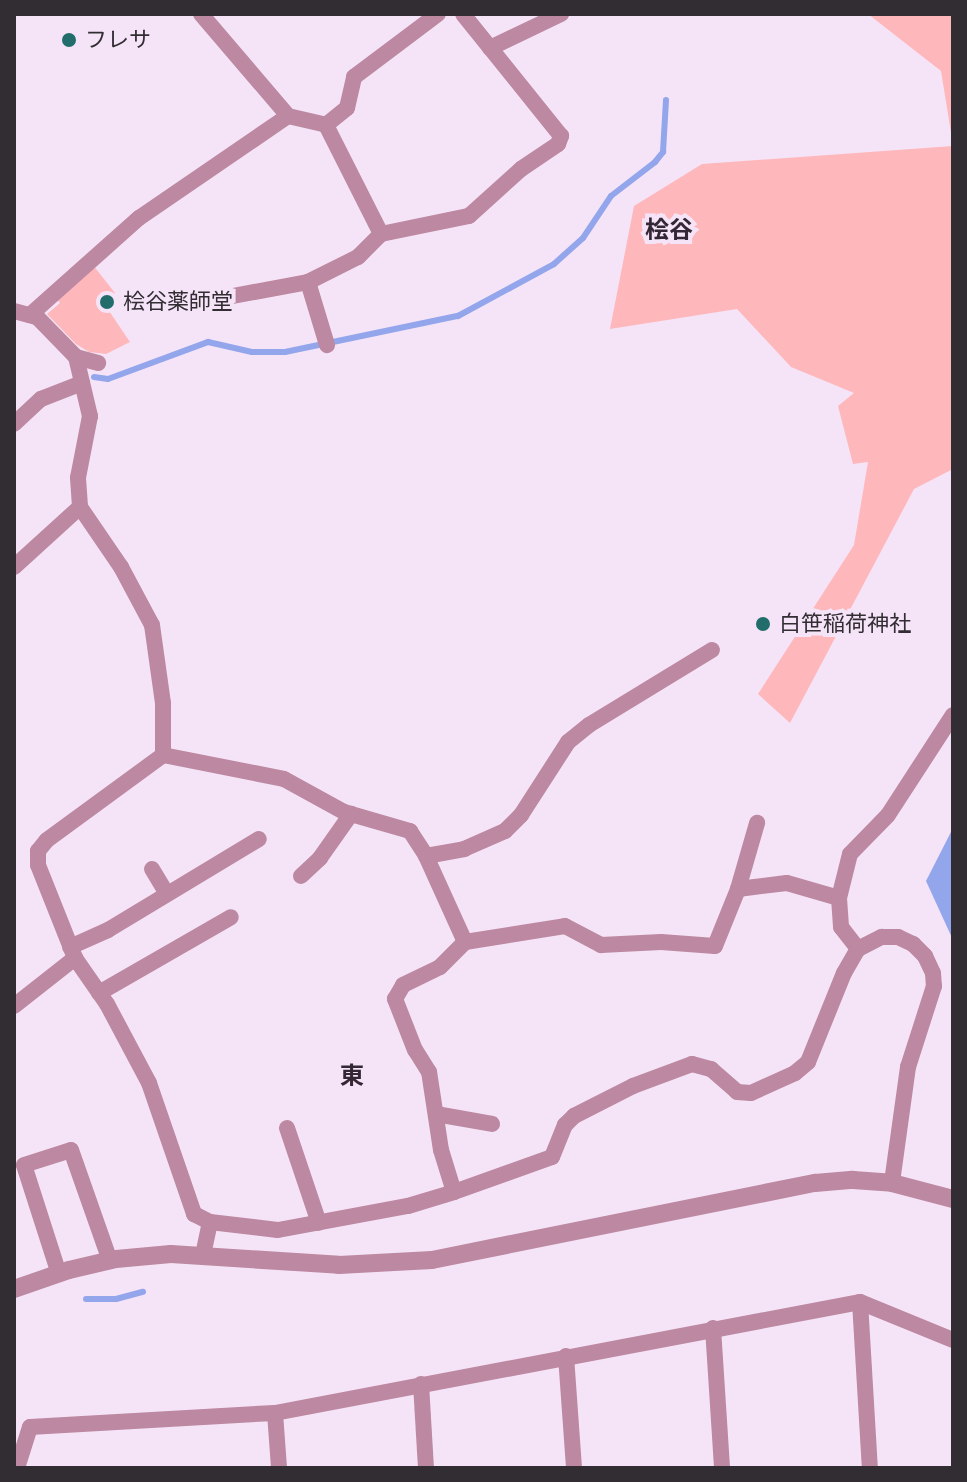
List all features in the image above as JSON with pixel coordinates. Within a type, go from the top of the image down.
[{"type":"street","points":[[201,14],[288,116],[326,125],[381,234]]},
{"type":"street","points":[[326,125],[347,108],[354,77],[371,56],[438,14]]},
{"type":"street","points":[[222,298],[308,282],[358,257],[381,234],[469,216],[521,169],[558,144],[561,136],[463,14]]},
{"type":"street","points":[[490,48],[550,16]]},
{"type":"street","points":[[22,313],[139,218],[288,116]]},
{"type":"street","points":[[308,282],[327,345]]},
{"type":"street","points":[[22,313],[37,317],[76,357],[98,363]]},
{"type":"street","points":[[76,357],[90,424],[78,478],[80,507],[121,567],[152,625],[163,703],[163,755]]},
{"type":"street","points":[[14,424],[41,399],[82,383]]},
{"type":"street","points":[[14,567],[80,507]]},
{"type":"street","points":[[426,856],[464,849],[505,831],[521,815],[568,742],[589,725],[712,650]]},
{"type":"street","points":[[858,949],[841,927],[839,898],[850,854],[888,815],[953,715]]},
{"type":"street","points":[[465,942],[426,856],[410,831],[351,814],[284,779],[163,755],[59,831],[38,851],[38,865],[73,952],[149,1083],[194,1214],[210,1222],[278,1230],[408,1206],[454,1192],[552,1157],[565,1125],[574,1116],[633,1086],[692,1064],[711,1069],[737,1092],[751,1093],[795,1073],[808,1062],[844,973],[858,949],[882,937],[898,937],[925,956],[933,973],[931,999],[908,1067],[892,1183]]},
{"type":"street","points":[[301,876],[320,858],[351,814]]},
{"type":"street","points":[[454,1192],[441,1150],[429,1072],[415,1050],[395,999],[403,985],[440,967],[465,942],[565,926],[601,945],[661,942],[715,946],[738,889],[757,823]]},
{"type":"street","points":[[14,1006],[73,952],[259,839]]},
{"type":"street","points":[[152,869],[167,894]]},
{"type":"street","points":[[738,889],[787,883],[839,898]]},
{"type":"street","points":[[99,993],[231,917]]},
{"type":"street","points":[[436,1114],[492,1124]]},
{"type":"street","points":[[287,1128],[306,1164],[319,1223]]},
{"type":"street","points":[[59,1274],[24,1165],[71,1150],[110,1261]]},
{"type":"street","points":[[14,1289],[110,1261],[203,1254],[339,1265],[408,1263],[480,1252],[815,1183],[853,1180],[892,1183],[953,1199]]},
{"type":"street","points":[[203,1254],[210,1222]]},
{"type":"street","points":[[860,1302],[870,1468]]},
{"type":"street","points":[[17,1468],[30,1427],[275,1413],[860,1302],[953,1340]]},
{"type":"street","points":[[713,1328],[722,1468]]},
{"type":"street","points":[[566,1356],[574,1468]]},
{"type":"street","points":[[421,1384],[426,1468]]},
{"type":"street","points":[[275,1413],[279,1468]]},
{"type":"shaded area","points":[[868,14],[953,14],[953,145],[941,71]]},
{"type":"shaded area","points":[[953,146],[953,469],[914,489],[790,723],[758,694],[854,545],[868,462],[853,464],[838,406],[854,393],[791,367],[737,309],[610,329],[634,206],[702,164]]},
{"type":"shaded area","points":[[93,265],[115,293],[103,302],[130,342],[106,354],[89,352],[76,344],[47,314],[60,303],[56,298]]},
{"type":"water","points":[[953,828],[953,940],[926,881]]},
{"type":"waterway","points":[[94,377],[108,379],[208,342],[252,352],[285,352],[458,316],[554,264],[583,238],[611,196],[655,162],[663,152],[666,100]]},
{"type":"waterway","points":[[86,1299],[116,1299],[143,1292]]},
{"type":"place","name":"フレサ","points":[[69,40]]},
{"type":"place","name":"桧谷薬師堂","points":[[107,302]]},
{"type":"place","name":"白笹稲荷神社","points":[[763,624]]},
{"type":"district","name":"桧谷","points":[[669,230]]},
{"type":"district","name":"東","points":[[352,1076]]}]
